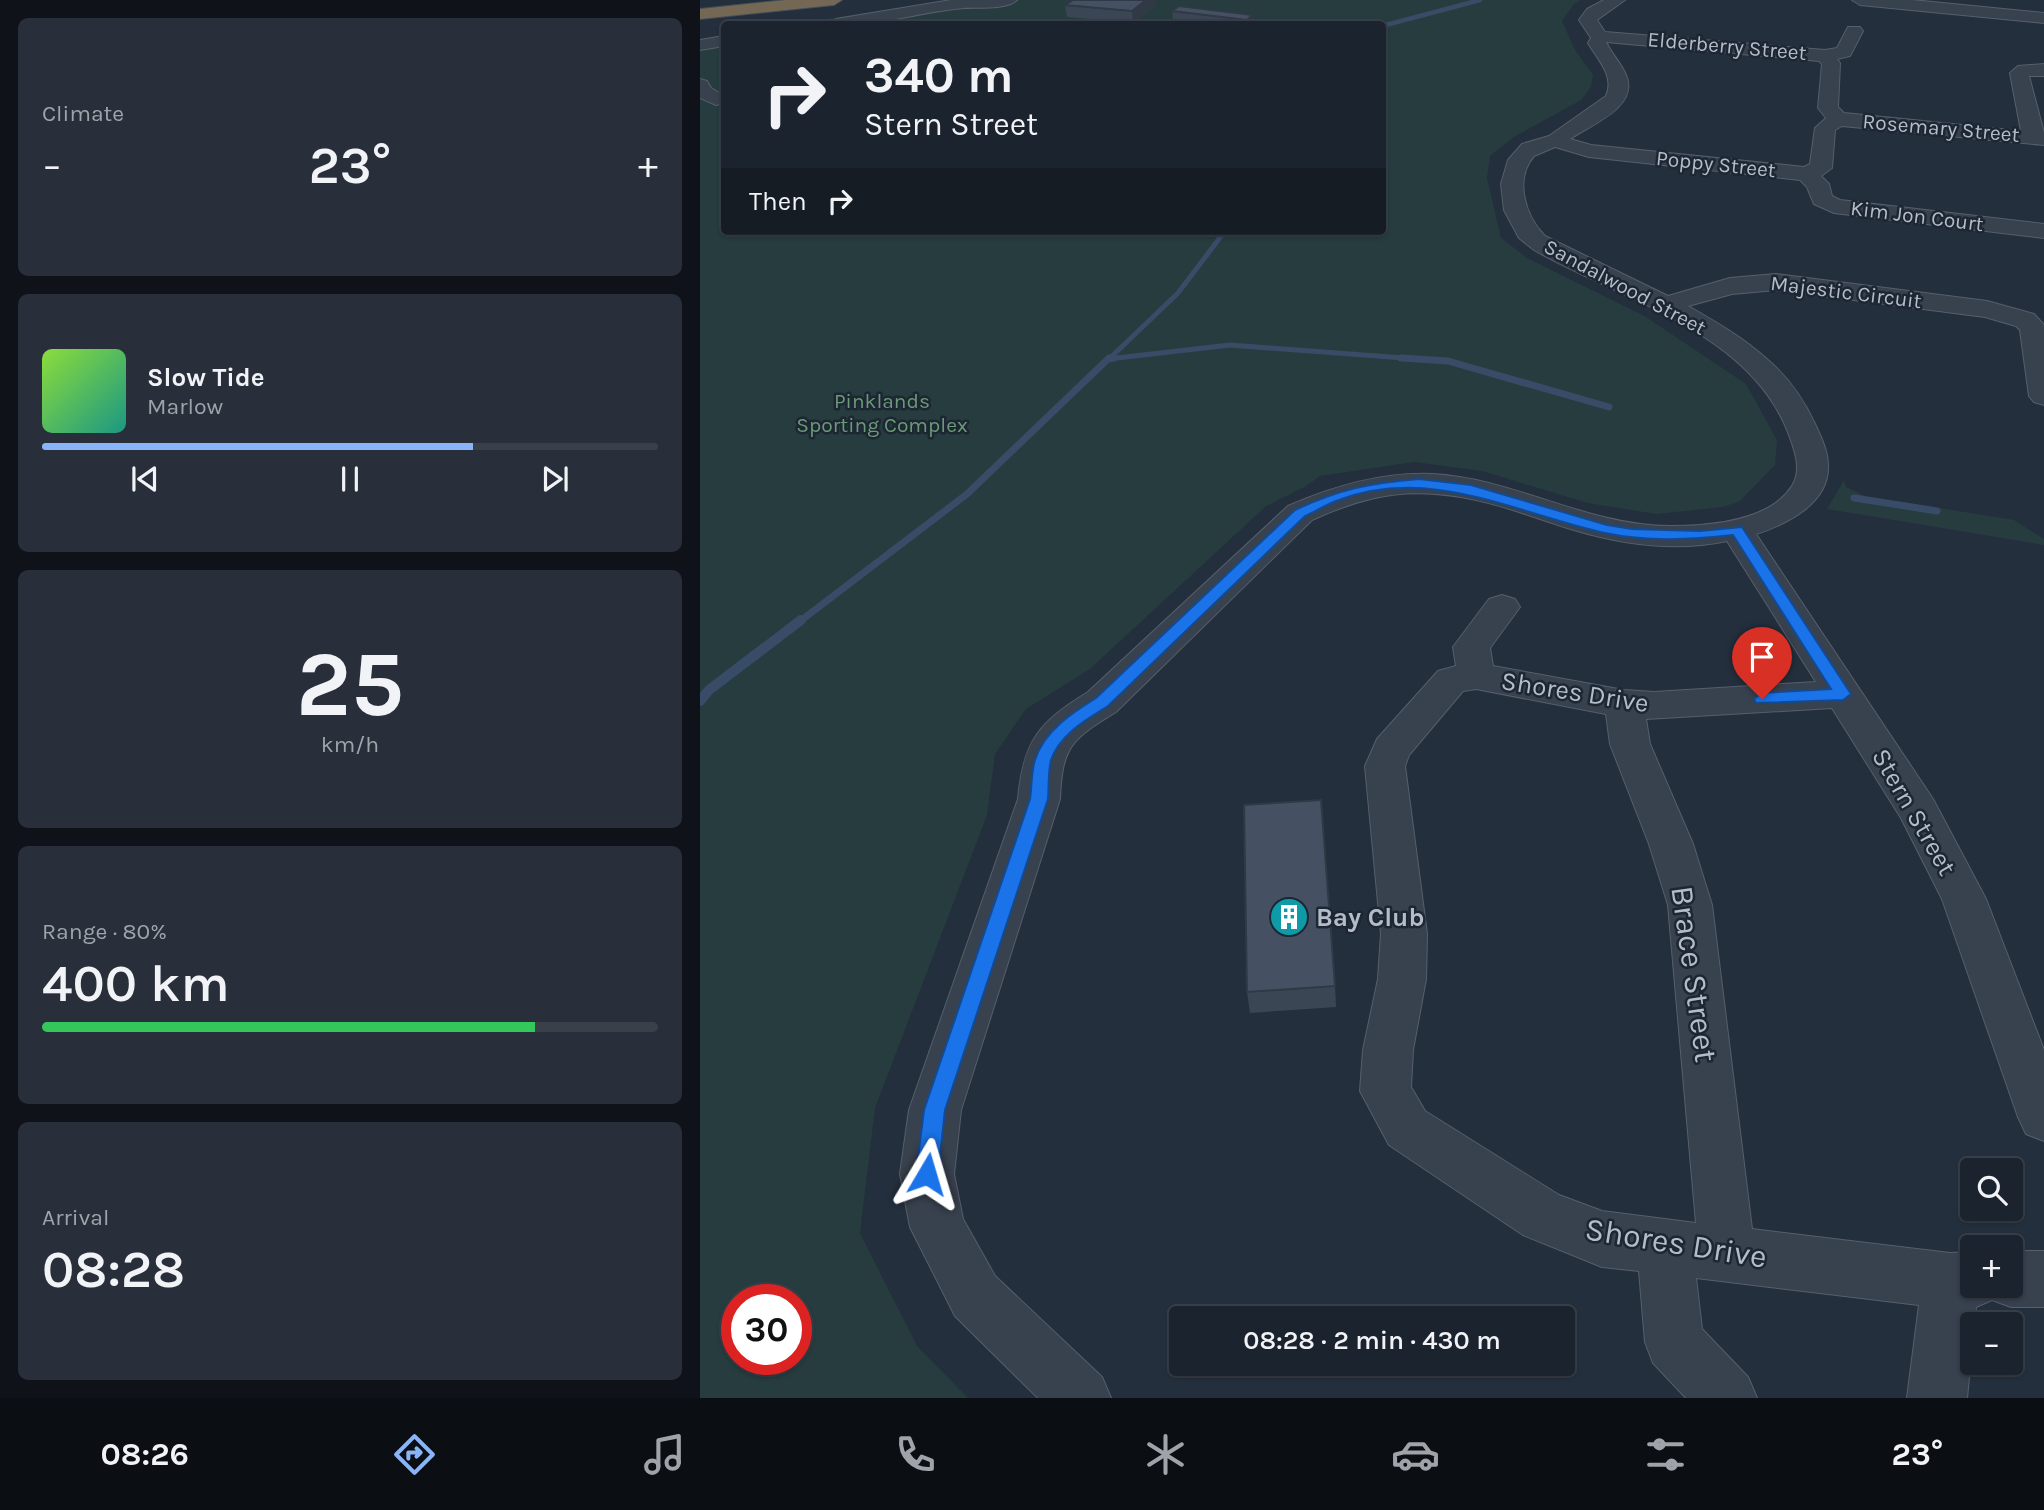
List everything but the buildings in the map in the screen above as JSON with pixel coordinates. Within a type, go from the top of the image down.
[{"type":"highway","points":[[700,15],[811,0]]},
{"type":"highway","points":[[756,8],[834,0]]},
{"type":"street","points":[[854,21],[957,4],[1009,0]]},
{"type":"street","name":"Sandalwood Street","points":[[1617,0],[1606,4],[1588,20],[1593,31],[1601,37],[1597,43],[1618,78],[1619,88],[1609,105],[1598,114],[1564,130],[1556,141],[1532,147],[1523,153],[1511,177],[1519,220],[1536,241],[1664,305],[1724,340],[1770,377],[1785,395],[1804,433],[1813,467],[1811,480],[1798,499],[1770,518],[1737,530]]},
{"type":"street","points":[[1860,0],[2044,16]]},
{"type":"street","points":[[1892,0],[2044,16]]},
{"type":"street","points":[[1825,56],[1844,52],[1854,31]]},
{"type":"street","name":"Elderberry Street","points":[[1601,37],[1628,37],[1825,56],[1831,63],[1828,108],[1838,119]]},
{"type":"street","points":[[700,45],[721,42]]},
{"type":"street","points":[[2039,137],[2019,73],[2025,70],[2044,70]]},
{"type":"street","points":[[700,85],[702,91],[716,99]]},
{"type":"street","name":"Poppy Street","points":[[1556,141],[1589,150],[1806,174],[1821,168],[1825,128],[1838,119]]},
{"type":"street","name":"Rosemary Street","points":[[1838,119],[2007,137],[2039,137]]},
{"type":"street","name":"Kim Jon Court","points":[[1806,174],[1818,184],[1822,199],[1834,205],[2044,231]]},
{"type":"street","name":"Majestic Circuit","points":[[1664,305],[1730,286],[1776,282],[1987,309],[2036,322],[2033,329],[2044,396]]},
{"type":"street","points":[[1081,1398],[975,1296],[937,1227],[927,1174],[935,1110],[1039,799],[1043,760],[1055,738],[1074,720],[1102,702],[1300,513],[1335,496],[1376,486],[1419,483],[1456,486],[1606,529],[1632,533],[1700,535],[1737,530]]},
{"type":"street","name":"Stern Street","points":[[1737,530],[1918,810],[1964,899],[2044,1117]]},
{"type":"street","name":"Shores Drive","points":[[1476,676],[1471,647],[1502,607]]},
{"type":"street","name":"Shores Drive","points":[[1843,694],[1654,706],[1624,704],[1476,676],[1451,680],[1391,748],[1385,766],[1404,934],[1402,979],[1388,1050],[1385,1091],[1407,1128],[1542,1216],[1602,1238],[1960,1280]]},
{"type":"street","name":"Brace Street","points":[[1624,704],[1630,744],[1671,844],[1690,905],[1727,1254]]},
{"type":"street","points":[[1665,1246],[1674,1342],[1727,1398]]},
{"type":"street","points":[[2023,1279],[2044,1279]]},
{"type":"street","points":[[1937,1398],[1960,1285]]},
{"type":"green space","name":"Pinklands Sporting Complex","points":[[949,0],[1581,0],[1574,4],[1562,21],[1575,50],[1593,75],[1591,87],[1581,100],[1514,137],[1490,156],[1487,178],[1501,238],[1527,258],[1646,317],[1746,384],[1777,440],[1775,465],[1740,501],[1723,507],[1656,514],[1588,503],[1482,471],[1414,462],[1320,476],[1266,506],[1090,669],[1026,709],[995,754],[987,815],[875,1108],[860,1233],[917,1346],[968,1398],[700,1398],[700,39],[721,36],[721,235],[1386,235],[1386,21],[813,21]]},
{"type":"green space","points":[[1844,480],[1846,487],[1865,496],[2014,520],[2044,539],[2044,545],[1827,509]]},
{"type":"waterway","points":[[1386,25],[1480,0]]},
{"type":"waterway","points":[[1109,359],[1178,293],[1222,235]]},
{"type":"waterway","points":[[1109,359],[1230,345],[1423,359]]},
{"type":"waterway","points":[[799,622],[967,494],[1109,358]]},
{"type":"waterway","points":[[1109,359],[1114,358]]},
{"type":"waterway","points":[[1401,358],[1423,359]]},
{"type":"waterway","points":[[1423,359],[1448,361],[1609,407]]},
{"type":"waterway","points":[[1423,359],[1431,360]]},
{"type":"waterway","points":[[1854,498],[1937,511]]},
{"type":"waterway","points":[[700,701],[709,690],[801,620]]},
{"type":"place","name":"Bay Club","points":[[1289,917]]},
{"type":"route","points":[[927,1174],[935,1110],[1039,799],[1043,760],[1055,738],[1074,720],[1102,702],[1300,513],[1335,496],[1376,486],[1419,483],[1471,489],[1606,529],[1632,533],[1700,535],[1737,530],[1843,694],[1762,699]]}]
